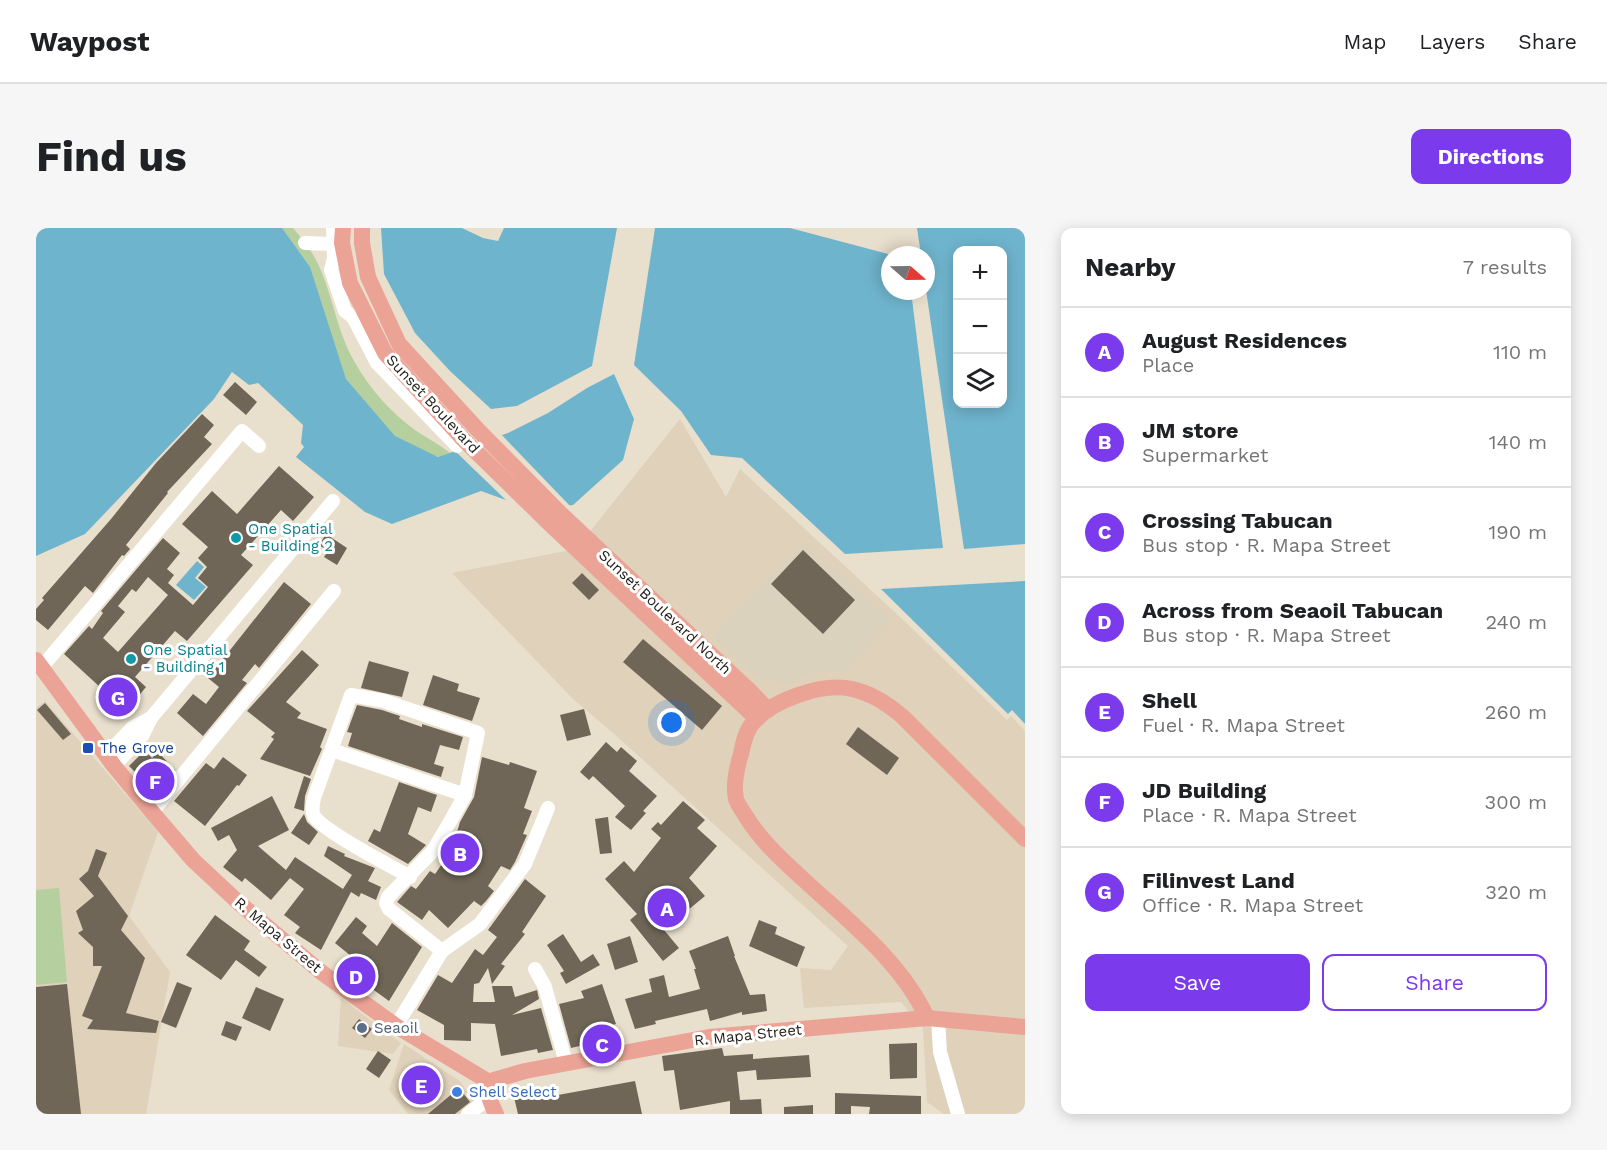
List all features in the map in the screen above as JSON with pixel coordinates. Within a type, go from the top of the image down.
[{"type":"main road","name":"Sunset Boulevard","points":[[343,228],[342,243],[350,283],[385,353],[461,443],[556,519]]},
{"type":"main road","name":"Sunset Boulevard","points":[[362,228],[362,243],[368,277],[399,344],[556,519]]},
{"type":"main road","name":"Sunset Boulevard North","points":[[556,519],[750,691],[762,715]]},
{"type":"main road","name":"R. Mapa Street","points":[[39,664],[110,761],[193,860],[239,903],[321,972],[490,1090],[494,1080],[525,1071],[709,1037],[932,1018],[1025,1027]]},
{"type":"main road","points":[[932,1018],[904,977],[848,920],[758,837],[736,800],[737,767],[746,734],[762,715],[792,698],[831,688],[851,688],[887,704],[903,717],[1025,839]]},
{"type":"main road","points":[[490,1090],[496,1114]]},
{"type":"street","points":[[333,228],[334,258],[331,270],[345,310],[353,317],[377,363],[461,443]]},
{"type":"street","points":[[305,243],[332,244]]},
{"type":"street","points":[[39,664],[242,431],[259,446]]},
{"type":"street","points":[[110,761],[142,736],[151,718],[333,501]]},
{"type":"street","points":[[152,812],[334,591]]},
{"type":"street","points":[[410,876],[333,832],[315,817],[312,807],[351,695],[384,701],[476,731],[479,735],[465,795],[432,852],[410,876],[388,897],[389,909],[442,951]]},
{"type":"street","points":[[332,750],[465,795]]},
{"type":"street","points":[[396,1026],[442,951],[480,924],[502,897],[525,864],[548,808]]},
{"type":"street","points":[[535,969],[545,987],[566,1064]]},
{"type":"street","points":[[932,1018],[958,1114]]},
{"type":"street","points":[[468,1114],[490,1090]]},
{"type":"shaded area","points":[[680,419],[726,497],[740,469],[899,616],[1007,720],[1011,716],[1025,731],[1025,1114],[944,1114],[927,1102],[923,1028],[901,1002],[804,1008],[800,968],[831,970],[848,946],[572,698],[452,573],[576,549]]},
{"type":"shaded area","points":[[804,543],[890,619],[844,671],[815,672],[784,684],[768,680],[761,681],[713,636]]},
{"type":"shaded area","name":"The Grove","points":[[45,701],[158,832],[129,916],[170,972],[146,1114],[36,1114],[36,708]]},
{"type":"shaded area","points":[[341,998],[401,1043],[393,1054],[338,1046]]},
{"type":"shaded area","points":[[404,1044],[461,1082],[473,1102],[459,1114],[408,1114],[389,1090]]},
{"type":"green space","points":[[281,228],[293,228],[314,256],[324,278],[348,350],[374,390],[406,423],[450,453],[439,457],[395,445],[345,382]]},
{"type":"green space","points":[[59,888],[67,982],[36,985],[36,890]]},
{"type":"water","points":[[36,228],[282,228],[310,267],[346,379],[395,436],[438,457],[508,433],[548,413],[614,374],[634,419],[623,460],[573,505],[534,510],[481,491],[392,524],[365,512],[296,457],[304,447],[301,443],[303,425],[258,383],[249,385],[232,372],[214,399],[85,534],[36,556]]},
{"type":"water","points":[[381,228],[462,228],[483,238],[498,241],[504,228],[617,228],[592,366],[517,406],[491,409],[450,371],[415,333],[384,274]]},
{"type":"water","points":[[655,228],[790,228],[881,252],[881,300],[912,300],[943,548],[845,554],[742,458],[711,455],[681,411],[634,365]]},
{"type":"water","points":[[917,228],[1025,228],[1025,544],[964,549],[927,300],[935,300],[935,246],[920,246]]},
{"type":"water","points":[[197,561],[204,567],[195,578],[206,587],[194,600],[176,585]]},
{"type":"water","points":[[1025,581],[1025,724],[1012,710],[1008,714],[881,589]]},
{"type":"pier","points":[[499,432],[571,507],[534,513],[511,505],[454,450],[459,445]]},
{"type":"building","points":[[235,382],[257,402],[246,415],[223,395]]},
{"type":"building","points":[[202,414],[214,425],[204,437],[212,444],[167,492],[126,545],[130,549],[124,556],[122,555],[93,593],[85,586],[48,630],[36,620],[36,609],[44,600],[42,598],[156,463]]},
{"type":"building","points":[[279,466],[314,497],[293,521],[281,510],[241,555],[253,565],[187,641],[175,631],[135,677],[146,687],[126,711],[64,654],[89,626],[92,629],[103,613],[101,611],[163,538],[180,553],[167,569],[174,575],[168,583],[193,605],[208,587],[198,578],[207,567],[198,558],[208,547],[182,524],[212,491],[237,514]],"holes":[[[148,577],[168,595],[118,652],[103,638],[125,612],[118,606],[132,589],[136,592]]]},
{"type":"building","points":[[326,534],[347,548],[337,565],[324,557],[328,551],[319,545]]},
{"type":"building","points":[[803,550],[855,600],[823,634],[771,584]]},
{"type":"building","points":[[582,573],[599,590],[589,600],[572,583]]},
{"type":"building","points":[[284,582],[311,604],[259,668],[255,664],[242,680],[247,683],[203,736],[177,713],[193,694],[206,704],[219,687],[208,678]]},
{"type":"building","points":[[643,639],[722,706],[702,730],[623,662]]},
{"type":"building","points":[[302,650],[319,665],[286,702],[301,713],[297,718],[327,729],[320,747],[322,749],[310,776],[260,759],[274,739],[271,737],[275,733],[247,711]]},
{"type":"building","points":[[369,661],[409,672],[402,697],[361,688]]},
{"type":"building","points":[[433,675],[459,684],[457,691],[480,698],[472,721],[423,705]]},
{"type":"building","points":[[45,703],[71,734],[63,740],[37,710]]},
{"type":"building","points":[[357,705],[382,710],[422,727],[422,724],[463,737],[459,750],[440,745],[434,764],[444,767],[441,777],[348,746],[352,733],[347,732]]},
{"type":"building","points":[[584,709],[591,735],[567,741],[560,715]]},
{"type":"building","points":[[858,727],[899,758],[887,775],[846,744]]},
{"type":"building","points":[[606,742],[617,752],[621,747],[637,761],[629,771],[657,796],[643,811],[646,813],[631,830],[615,817],[625,806],[593,776],[589,780],[580,772]]},
{"type":"building","points":[[145,750],[152,758],[158,752],[175,770],[155,792],[129,766]]},
{"type":"building","points":[[223,757],[247,775],[205,826],[174,801],[206,763],[214,769]]},
{"type":"building","points":[[482,757],[509,765],[510,762],[537,771],[524,808],[532,811],[523,834],[527,835],[510,870],[501,866],[488,886],[494,891],[486,901],[481,906],[474,901],[448,928],[429,910],[422,920],[397,902],[411,886],[416,889],[430,871],[435,874],[447,857],[445,856],[454,842],[460,822],[474,797]]},
{"type":"building","points":[[304,776],[311,779],[305,796],[304,811],[294,808]]},
{"type":"building","points":[[399,782],[437,795],[431,812],[418,807],[408,834],[426,845],[408,864],[368,841],[374,829],[380,832]]},
{"type":"building","points":[[272,796],[289,830],[258,846],[286,870],[295,857],[343,889],[352,875],[324,856],[328,846],[345,854],[344,856],[375,868],[368,881],[381,887],[376,900],[361,893],[359,897],[351,892],[321,950],[295,933],[300,927],[284,915],[304,889],[290,878],[271,900],[245,878],[242,882],[223,867],[237,850],[229,835],[218,841],[211,828]]},
{"type":"building","points":[[683,801],[705,820],[697,828],[717,846],[689,878],[705,896],[664,930],[679,948],[663,961],[630,920],[637,914],[605,879],[624,861],[634,872],[661,838],[651,829],[658,822],[661,825]]},
{"type":"building","points":[[304,814],[307,822],[318,832],[309,845],[291,833]]},
{"type":"building","points":[[608,817],[612,853],[600,854],[595,819]]},
{"type":"building","points":[[96,849],[107,853],[98,876],[128,916],[121,930],[145,958],[126,1013],[159,1021],[156,1033],[87,1029],[93,1020],[82,1016],[102,966],[93,966],[93,947],[78,933],[83,930],[76,911],[94,896],[79,879],[88,871]]},
{"type":"building","points":[[525,879],[546,896],[522,932],[525,934],[501,964],[505,966],[492,984],[488,968],[479,983],[474,984],[473,1002],[495,1002],[492,986],[512,986],[515,997],[537,990],[539,999],[512,1015],[541,1008],[553,1050],[538,1053],[537,1049],[501,1056],[495,1024],[471,1023],[471,1041],[444,1040],[444,1025],[417,1010],[438,975],[452,983],[475,949],[483,955],[497,937],[488,930]]},
{"type":"building","points":[[215,915],[250,941],[244,950],[267,967],[259,977],[236,960],[221,980],[186,955]]},
{"type":"building","points":[[356,917],[367,926],[362,933],[377,946],[392,923],[422,947],[389,1001],[371,988],[374,984],[358,971],[362,965],[335,943]]},
{"type":"building","points":[[759,920],[777,927],[775,934],[805,947],[797,967],[749,946]]},
{"type":"building","points":[[563,934],[581,962],[593,954],[600,965],[566,984],[560,973],[564,971],[547,945]]},
{"type":"building","points":[[630,936],[638,962],[615,970],[607,944]]},
{"type":"building","points":[[728,936],[750,995],[765,994],[767,1011],[742,1015],[742,1012],[710,1021],[707,1009],[655,1021],[656,1024],[635,1029],[625,999],[652,992],[649,979],[664,975],[669,997],[700,989],[689,951]]},
{"type":"building","points":[[177,982],[192,988],[176,1028],[161,1022]]},
{"type":"building","points":[[67,984],[81,1114],[36,1114],[36,987]]},
{"type":"building","points":[[602,984],[616,1024],[598,1030],[601,1041],[571,1048],[559,1004],[584,998],[581,991]]},
{"type":"building","points":[[256,987],[284,999],[270,1031],[242,1018]]},
{"type":"building","name":"Seaoil","points":[[359,1019],[372,1029],[365,1038],[352,1028]]},
{"type":"building","points":[[226,1021],[242,1027],[236,1041],[221,1035]]},
{"type":"building","points":[[917,1043],[917,1078],[890,1079],[889,1044]]},
{"type":"building","points":[[722,1048],[724,1056],[753,1054],[753,1059],[809,1055],[811,1077],[757,1080],[756,1070],[737,1072],[740,1100],[761,1099],[762,1114],[730,1114],[730,1101],[680,1110],[674,1070],[664,1071],[662,1056]]},
{"type":"building","points":[[378,1051],[391,1060],[379,1078],[366,1069]]},
{"type":"building","points":[[425,1067],[436,1074],[416,1103],[406,1096]]},
{"type":"building","points":[[635,1081],[642,1114],[518,1114],[513,1093],[556,1085],[558,1095]]},
{"type":"building","points":[[459,1088],[470,1102],[455,1114],[428,1114]]},
{"type":"building","points":[[835,1093],[921,1096],[921,1114],[869,1114],[870,1107],[851,1106],[851,1114],[835,1114]]},
{"type":"building","points":[[813,1105],[813,1114],[784,1114],[784,1107]]},
{"type":"place","name":"One Spatial - Building 2","points":[[236,538]]},
{"type":"place","name":"One Spatial - Building 1","points":[[131,659]]},
{"type":"place","name":"Filinvest Land","points":[[118,697]]},
{"type":"place","name":"The Grove","points":[[88,748]]},
{"type":"place","name":"JD Building","points":[[155,781]]},
{"type":"place","name":"JM store","points":[[460,853]]},
{"type":"place","name":"August Residences","points":[[667,908]]},
{"type":"place","name":"Across from Seaoil Tabucan","points":[[356,976]]},
{"type":"place","name":"Seaoil","points":[[362,1028]]},
{"type":"place","name":"Crossing Tabucan","points":[[602,1044]]},
{"type":"place","name":"Shell","points":[[421,1085]]},
{"type":"place","name":"Shell Select","points":[[457,1092]]}]
